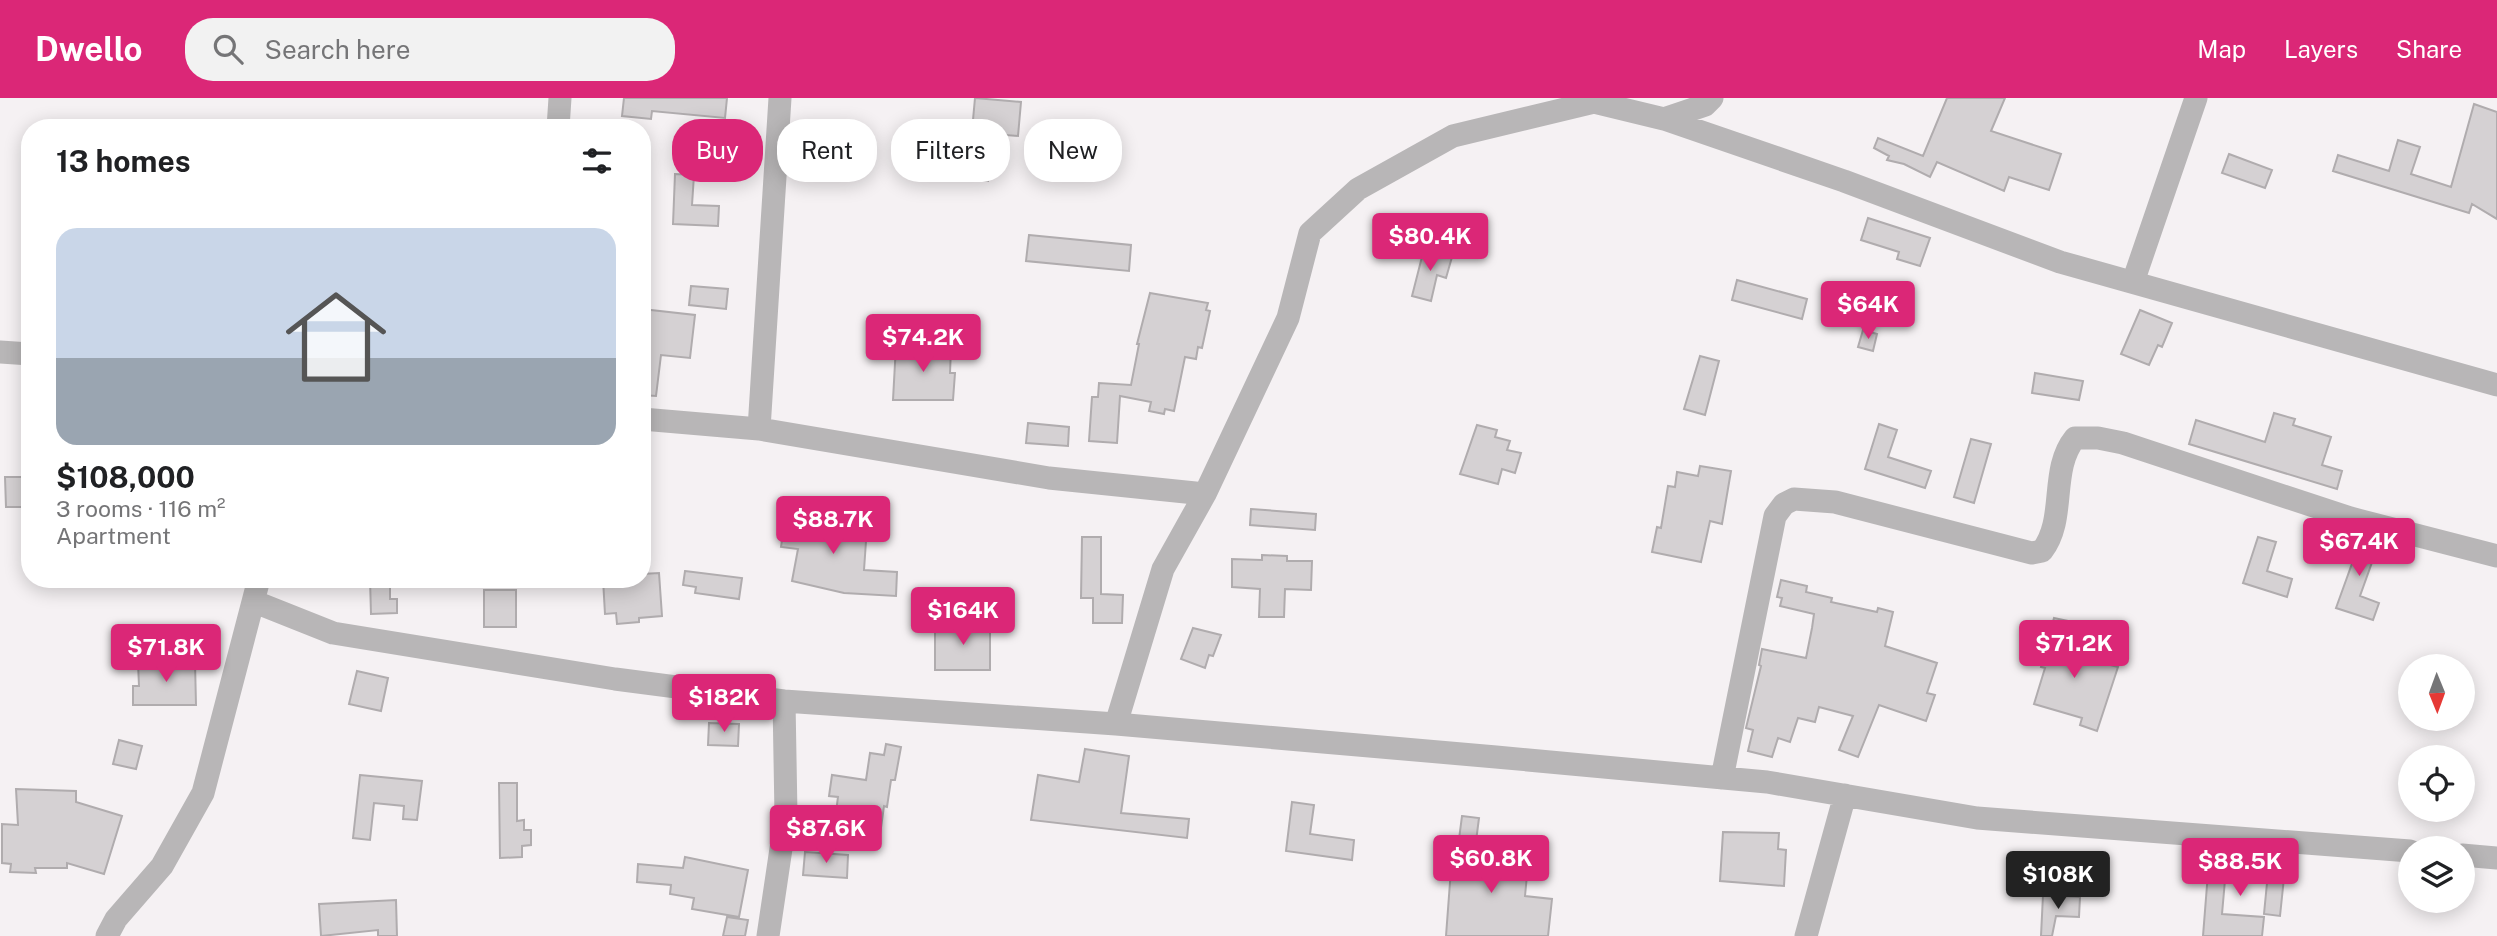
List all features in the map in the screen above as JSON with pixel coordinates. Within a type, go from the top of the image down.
[{"type":"street","points":[[558,119],[559,98]]},
{"type":"street","points":[[759,429],[780,98]]},
{"type":"street","points":[[1664,119],[1704,106],[1712,98]]},
{"type":"street","points":[[2133,282],[2196,98]]},
{"type":"street","points":[[1116,724],[1163,569],[1205,494],[1288,318],[1310,233],[1358,189],[1453,136],[1590,100],[1664,119],[1844,181],[2060,262],[2497,385]]},
{"type":"street","points":[[0,352],[21,353]]},
{"type":"street","points":[[651,420],[759,429],[1049,478],[1205,494]]},
{"type":"street","points":[[1722,778],[1775,516],[1784,504],[1794,499],[1835,502],[2032,554],[2042,551],[2051,539],[2062,453],[2074,438],[2098,438],[2189,463],[2350,518],[2497,555]]},
{"type":"street","points":[[107,936],[116,919],[162,866],[203,793],[257,588]]},
{"type":"street","points":[[255,602],[332,634],[615,679],[785,701],[1116,724],[1722,778],[1845,795],[1977,818],[2398,850]]},
{"type":"street","points":[[768,936],[786,815],[785,701]]},
{"type":"street","points":[[1806,936],[1845,795]]},
{"type":"street","points":[[2475,856],[2497,858]]},
{"type":"building","points":[[624,98],[727,98],[725,118],[652,111],[651,119],[622,116]]},
{"type":"building","points":[[975,98],[1021,102],[1018,136],[1010,135],[1010,119],[973,119]]},
{"type":"building","points":[[1947,98],[2005,98],[1991,131],[2061,154],[2049,190],[2009,177],[2004,191],[1937,162],[1930,177],[1904,164],[1887,160],[1889,156],[1874,148],[1878,138],[1923,156]]},
{"type":"building","points":[[2474,104],[2497,112],[2497,219],[2472,204],[2469,213],[2333,171],[2338,155],[2389,171],[2398,140],[2420,147],[2411,174],[2451,187]]},
{"type":"building","points":[[2229,154],[2272,170],[2265,188],[2222,173]]},
{"type":"building","points":[[675,182],[694,182],[692,205],[719,206],[718,226],[673,224]]},
{"type":"building","points":[[1868,218],[1930,238],[1920,266],[1897,259],[1899,252],[1861,240]]},
{"type":"building","points":[[1029,235],[1131,245],[1129,271],[1026,261]]},
{"type":"building","points":[[1424,249],[1452,257],[1446,278],[1437,275],[1431,301],[1412,296]]},
{"type":"building","points":[[1737,280],[1807,299],[1802,319],[1732,300]]},
{"type":"building","points":[[691,286],[728,289],[726,309],[689,305]]},
{"type":"building","points":[[1150,293],[1208,303],[1206,310],[1210,311],[1202,348],[1198,347],[1196,359],[1185,357],[1174,411],[1165,409],[1164,414],[1149,411],[1151,402],[1120,396],[1117,443],[1089,441],[1092,397],[1098,397],[1099,383],[1131,385],[1137,344]]},
{"type":"building","points":[[651,310],[695,315],[690,358],[661,355],[656,396],[651,396]]},
{"type":"building","points":[[2140,310],[2172,323],[2162,347],[2158,345],[2149,365],[2121,354]]},
{"type":"building","points":[[1863,330],[1877,334],[1873,351],[1858,347]]},
{"type":"building","points":[[896,345],[951,348],[950,373],[955,373],[953,400],[893,400]]},
{"type":"building","points":[[1700,356],[1719,361],[1705,415],[1684,409]]},
{"type":"building","points":[[2035,373],[2083,381],[2079,400],[2032,393]]},
{"type":"building","points":[[2274,413],[2295,419],[2293,425],[2331,437],[2322,465],[2342,471],[2337,489],[2189,444],[2196,420],[2265,442]]},
{"type":"building","points":[[1028,423],[1069,427],[1068,446],[1026,443]]},
{"type":"building","points":[[1879,424],[1897,430],[1888,457],[1931,471],[1925,488],[1865,469]]},
{"type":"building","points":[[1477,425],[1497,430],[1495,437],[1510,441],[1507,450],[1521,453],[1515,473],[1502,469],[1498,484],[1460,474]]},
{"type":"building","points":[[1971,439],[1991,444],[1974,503],[1954,497]]},
{"type":"building","points":[[1700,466],[1731,471],[1722,524],[1710,521],[1701,562],[1652,552],[1657,527],[1661,528],[1668,486],[1675,487],[1677,472],[1698,476]]},
{"type":"building","points":[[5,477],[21,477],[21,507],[6,507]]},
{"type":"building","points":[[803,505],[821,507],[820,516],[833,518],[832,524],[867,527],[864,570],[897,572],[896,596],[844,593],[792,581],[798,549],[781,547],[785,520],[788,521],[790,512],[802,514]]},
{"type":"building","points":[[1251,509],[1316,514],[1315,530],[1250,525]]},
{"type":"building","points":[[2354,534],[2380,540],[2360,596],[2379,603],[2373,620],[2336,608],[2354,558],[2348,556]]},
{"type":"building","points":[[1082,537],[1101,537],[1101,594],[1123,595],[1122,623],[1093,623],[1093,598],[1081,598]]},
{"type":"building","points":[[2258,537],[2276,542],[2267,571],[2292,579],[2287,597],[2243,583]]},
{"type":"building","points":[[1262,555],[1287,556],[1287,561],[1312,561],[1311,590],[1285,589],[1284,617],[1259,617],[1260,589],[1232,587],[1232,559],[1262,560]]},
{"type":"building","points":[[685,571],[742,578],[739,599],[695,593],[696,587],[683,585]]},
{"type":"building","points":[[651,573],[659,573],[662,616],[617,624],[616,613],[605,614],[604,588],[651,588]]},
{"type":"building","points":[[1781,580],[1807,586],[1806,592],[1832,598],[1831,602],[1877,612],[1878,608],[1893,612],[1885,646],[1937,663],[1927,693],[1935,695],[1926,721],[1879,705],[1858,757],[1839,750],[1853,716],[1819,707],[1815,722],[1798,718],[1790,742],[1778,738],[1772,757],[1748,751],[1753,730],[1746,728],[1761,666],[1762,649],[1806,658],[1812,628],[1814,614],[1780,606],[1782,598],[1777,597]]},
{"type":"building","points":[[370,588],[390,588],[390,599],[397,599],[397,613],[371,614]]},
{"type":"building","points":[[484,590],[516,590],[516,627],[484,627]]},
{"type":"building","points":[[2054,618],[2073,622],[2065,653],[2118,667],[2097,731],[2080,725],[2082,718],[2034,704],[2045,668],[2041,667]]},
{"type":"building","points":[[973,621],[990,621],[990,670],[935,670],[935,624],[973,624]]},
{"type":"building","points":[[1193,628],[1221,635],[1205,668],[1181,659]]},
{"type":"building","points":[[195,662],[196,705],[133,705],[133,686],[139,686],[138,663]]},
{"type":"building","points":[[357,671],[388,678],[381,711],[349,704]]},
{"type":"building","points":[[709,723],[739,724],[738,746],[708,745]]},
{"type":"building","points":[[119,740],[142,746],[136,769],[113,764]]},
{"type":"building","points":[[886,744],[901,747],[895,780],[891,780],[887,807],[884,806],[879,842],[842,837],[845,813],[836,812],[838,797],[829,796],[832,775],[866,780],[870,753],[884,755]]},
{"type":"building","points":[[1085,749],[1129,756],[1121,813],[1189,819],[1187,838],[1031,820],[1038,775],[1079,782]]},
{"type":"building","points":[[360,775],[422,781],[417,820],[403,819],[404,806],[374,803],[370,840],[353,838]]},
{"type":"building","points":[[499,783],[517,783],[517,821],[524,820],[524,830],[531,830],[531,845],[522,846],[522,857],[500,858]]},
{"type":"building","points":[[16,789],[76,791],[76,802],[122,816],[104,874],[67,863],[67,868],[35,868],[36,873],[10,872],[11,864],[2,863],[2,824],[18,825]]},
{"type":"building","points":[[1292,802],[1314,805],[1310,834],[1354,840],[1352,860],[1286,851]]},
{"type":"building","points":[[1462,816],[1479,818],[1475,849],[1505,853],[1502,873],[1527,875],[1525,896],[1552,899],[1548,936],[1446,936],[1451,869],[1455,870]]},
{"type":"building","points":[[1723,832],[1779,833],[1778,849],[1786,850],[1784,886],[1720,881]]},
{"type":"building","points":[[805,852],[848,855],[847,878],[803,875]]},
{"type":"building","points":[[685,857],[748,870],[739,917],[692,909],[694,898],[670,894],[671,885],[637,882],[638,864],[683,868]]},
{"type":"building","points":[[2209,860],[2285,868],[2280,916],[2264,914],[2267,883],[2225,880],[2222,914],[2264,917],[2262,936],[2203,936]]},
{"type":"building","points":[[2084,870],[2104,870],[2103,895],[2084,895]]},
{"type":"building","points":[[2043,895],[2080,897],[2079,917],[2056,916],[2052,936],[2041,936]]},
{"type":"building","points":[[396,900],[397,936],[378,936],[378,930],[321,936],[319,904]]},
{"type":"building","points":[[727,917],[748,920],[745,936],[723,936]]}]
